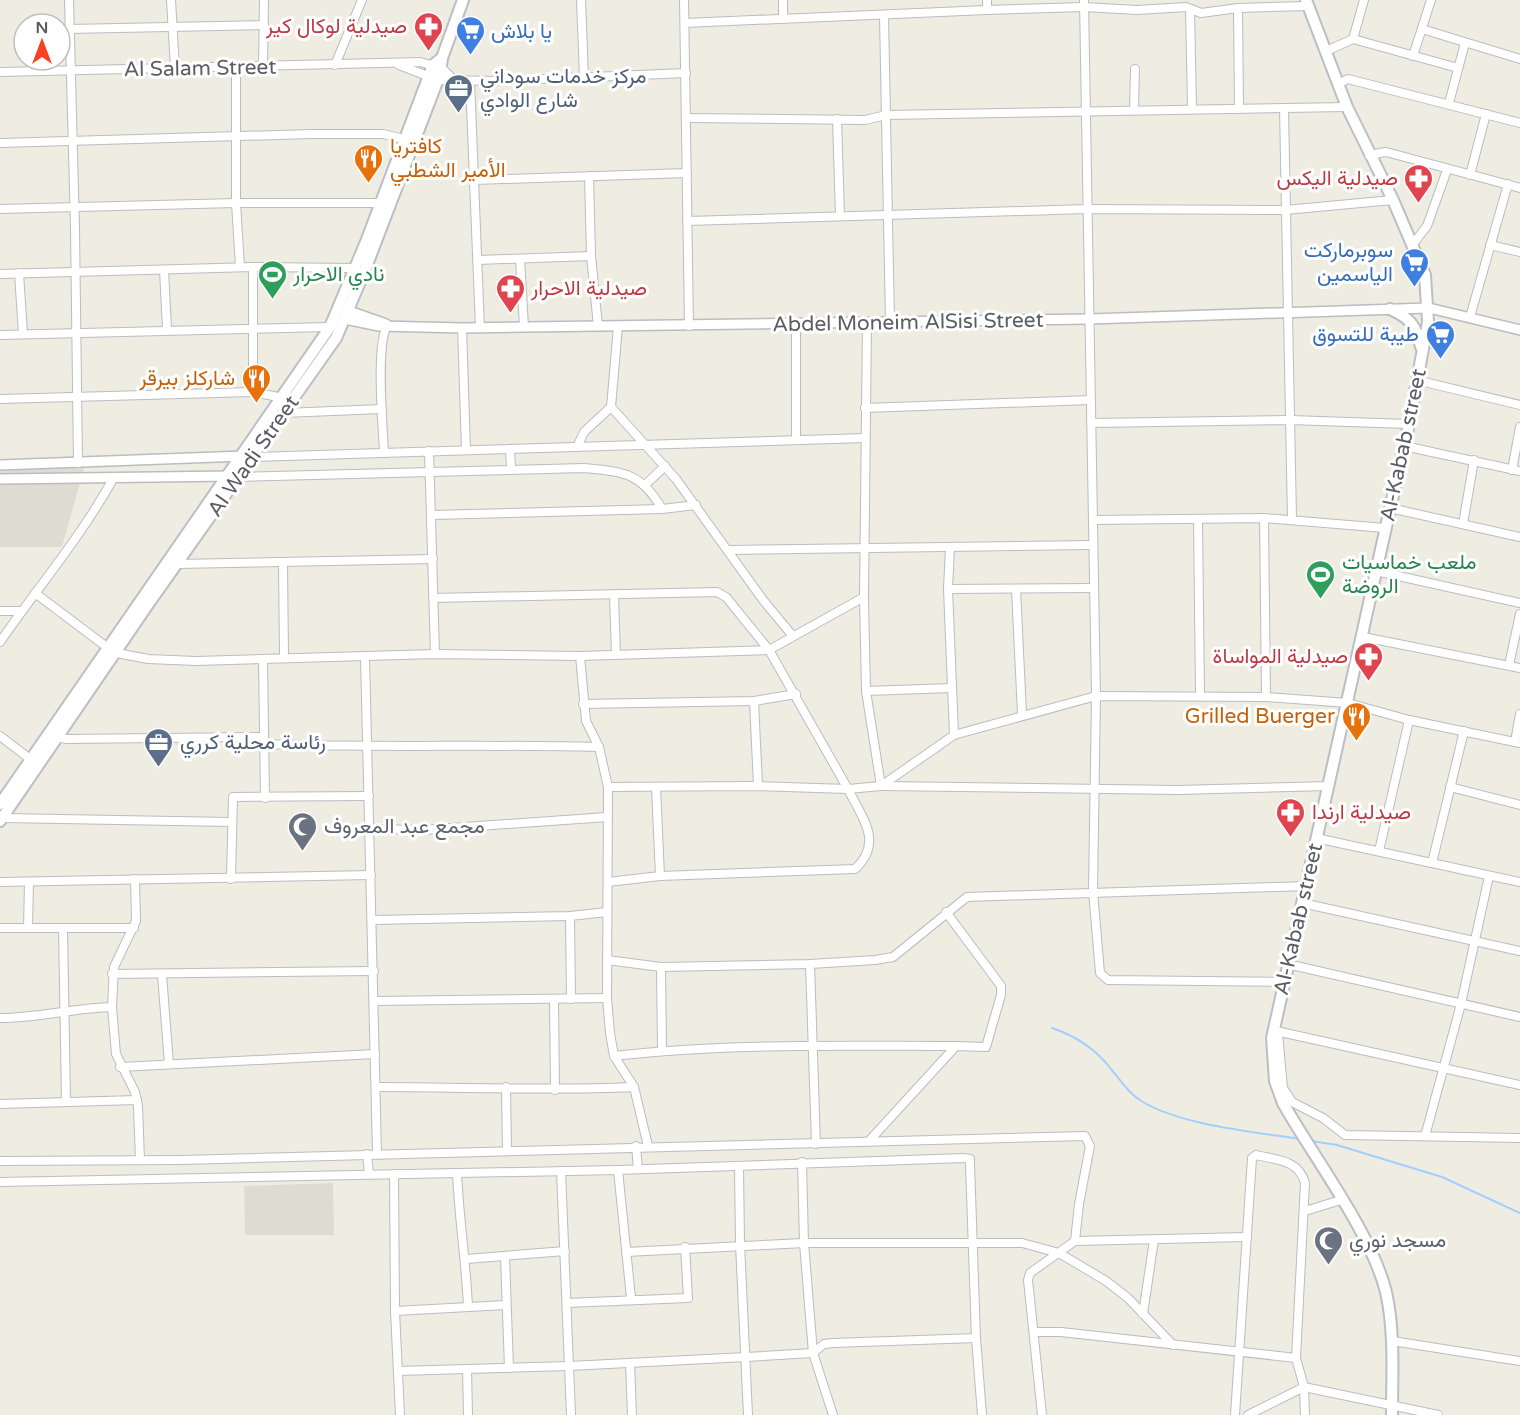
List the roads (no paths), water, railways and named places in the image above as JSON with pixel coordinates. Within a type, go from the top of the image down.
[{"type":"main road","name":"Al Wadi Street","points":[[247,456],[284,414],[336,338],[347,315],[463,0]]},
{"type":"main road","name":"Al-Kabab street","points":[[1307,3],[1347,107],[1413,244],[1425,275],[1429,308],[1409,424],[1363,637],[1287,964],[1275,1030],[1275,1081],[1290,1116],[1341,1200],[1377,1266],[1385,1290],[1392,1341],[1392,1410]]},
{"type":"main road","name":"Al Wadi Street","points":[[1,820],[53,736],[247,456],[330,327],[356,268],[404,139],[433,79]]},
{"type":"main road","points":[[1390,309],[1407,316],[1414,324],[1422,351]]},
{"type":"main road","name":"Al Wadi Street","points":[[112,650],[177,564],[233,476]]},
{"type":"main road","name":"Al Wadi Street","points":[[0,804],[30,759],[53,736]]},
{"type":"street","points":[[171,0],[175,68]]},
{"type":"street","points":[[263,67],[264,0]]},
{"type":"street","points":[[335,65],[362,0],[357,0]]},
{"type":"street","points":[[581,0],[584,77]]},
{"type":"street","points":[[684,0],[689,326]]},
{"type":"street","points":[[783,0],[783,19]]},
{"type":"street","points":[[987,0],[987,10]]},
{"type":"street","points":[[1353,39],[1364,0]]},
{"type":"street","points":[[1413,56],[1431,0]]},
{"type":"street","points":[[685,23],[884,16],[1084,4],[1137,10],[1187,5],[1201,13],[1307,3]]},
{"type":"street","points":[[1084,4],[1096,696],[1093,891],[1100,973],[1103,978],[1284,981]]},
{"type":"street","points":[[1187,5],[1192,108]]},
{"type":"street","points":[[1238,8],[1239,109]]},
{"type":"street","points":[[884,16],[890,322]]},
{"type":"street","points":[[72,29],[264,25]]},
{"type":"street","points":[[1422,29],[1520,59]]},
{"type":"street","points":[[1326,51],[1353,39],[1458,68]]},
{"type":"street","points":[[1449,103],[1466,43]]},
{"type":"street","name":"Al Salam Street","points":[[72,71],[399,65],[409,62],[439,64]]},
{"type":"street","points":[[439,64],[453,79]]},
{"type":"street","name":"Al Salam Street","points":[[399,65],[433,79]]},
{"type":"street","points":[[236,67],[240,267]]},
{"type":"street","points":[[1134,109],[1135,69]]},
{"type":"street","points":[[70,72],[78,463]]},
{"type":"street","points":[[433,79],[471,81],[686,73]]},
{"type":"street","points":[[1338,84],[1348,79],[1520,123]]},
{"type":"street","points":[[471,81],[480,328]]},
{"type":"street","points":[[686,118],[865,120],[886,115],[1347,107]]},
{"type":"street","points":[[1284,108],[1292,519]]},
{"type":"street","points":[[1470,175],[1486,114]]},
{"type":"street","points":[[837,119],[840,216]]},
{"type":"street","points":[[0,142],[364,134],[404,139]]},
{"type":"street","points":[[1369,155],[1386,152],[1520,188]]},
{"type":"street","points":[[1413,244],[1427,226],[1447,170]]},
{"type":"street","points":[[474,180],[687,173]]},
{"type":"street","points":[[589,176],[591,256],[598,326]]},
{"type":"street","points":[[1470,317],[1508,184]]},
{"type":"street","points":[[687,221],[1087,209],[1285,210],[1393,200]]},
{"type":"street","points":[[0,209],[237,203],[381,203]]},
{"type":"street","points":[[1490,245],[1520,252]]},
{"type":"street","points":[[478,260],[591,256]]},
{"type":"street","points":[[520,259],[524,327]]},
{"type":"street","points":[[0,274],[240,267],[356,268]]},
{"type":"street","points":[[253,267],[253,392]]},
{"type":"street","points":[[164,270],[166,329]]},
{"type":"street","points":[[19,273],[23,334]]},
{"type":"street","name":"Abdel Moneim AlSisi Street","points":[[347,315],[368,325],[480,328],[1089,319],[1429,308],[1520,330]]},
{"type":"street","points":[[867,322],[864,548],[866,691],[881,786]]},
{"type":"street","points":[[796,323],[796,440]]},
{"type":"street","points":[[384,453],[380,349],[383,330],[388,325]]},
{"type":"street","points":[[577,447],[584,432],[611,407],[618,326]]},
{"type":"street","points":[[0,335],[166,329],[330,327]]},
{"type":"street","points":[[462,328],[466,450]]},
{"type":"street","points":[[1416,380],[1520,405]]},
{"type":"street","points":[[0,399],[253,392],[283,398]]},
{"type":"street","points":[[865,408],[1091,400]]},
{"type":"street","points":[[611,407],[633,434],[665,466],[696,505],[792,635]]},
{"type":"street","points":[[284,414],[382,409]]},
{"type":"street","points":[[1091,423],[1290,420],[1409,424]]},
{"type":"street","points":[[1404,446],[1516,470],[1520,427]]},
{"type":"street","points":[[0,465],[865,438]]},
{"type":"street","points":[[510,449],[511,468]]},
{"type":"street","points":[[429,451],[435,654]]},
{"type":"street","points":[[1462,524],[1474,460]]},
{"type":"street","points":[[645,485],[665,466]]},
{"type":"street","points":[[0,479],[584,468],[628,473],[645,485],[662,509]]},
{"type":"street","points":[[0,642],[82,529],[114,477]]},
{"type":"street","points":[[432,515],[662,509],[696,505]]},
{"type":"street","points":[[1390,508],[1520,537]]},
{"type":"street","points":[[1093,520],[1264,518],[1385,528]]},
{"type":"street","points":[[1264,518],[1266,697]]},
{"type":"street","points":[[1198,519],[1200,696]]},
{"type":"street","points":[[728,550],[1093,545]]},
{"type":"street","points":[[950,547],[948,590],[954,735]]},
{"type":"street","points":[[177,564],[433,559]]},
{"type":"street","points":[[283,562],[284,658]]},
{"type":"street","points":[[1376,571],[1520,603]]},
{"type":"street","points":[[948,590],[1094,588]]},
{"type":"street","points":[[1016,589],[1022,714]]},
{"type":"street","points":[[433,598],[717,592],[726,597],[769,650],[848,789],[870,835],[871,847],[866,859],[855,868],[660,876],[608,882]]},
{"type":"street","points":[[35,593],[112,650],[147,659],[180,660],[435,654],[580,656],[769,650],[792,635],[864,597]]},
{"type":"street","points":[[614,595],[616,654]]},
{"type":"street","points":[[0,611],[21,611]]},
{"type":"street","points":[[1509,665],[1520,614]]},
{"type":"street","points":[[1363,637],[1520,668]]},
{"type":"street","points":[[580,656],[586,721],[599,747],[608,787],[607,998],[614,1056],[634,1087],[648,1146]]},
{"type":"street","points":[[365,657],[377,1153]]},
{"type":"street","points":[[263,659],[265,798]]},
{"type":"street","points":[[866,691],[952,688]]},
{"type":"street","points":[[583,704],[754,701],[796,694]]},
{"type":"street","points":[[881,786],[954,735],[1022,714],[1096,696],[1266,697],[1348,703],[1409,720],[1517,743],[1520,714]]},
{"type":"street","points":[[754,701],[758,786]]},
{"type":"street","points":[[1379,850],[1409,720]]},
{"type":"street","points":[[1432,863],[1464,731]]},
{"type":"street","points":[[0,736],[30,759]]},
{"type":"street","points":[[53,736],[264,740],[367,747],[461,744],[599,747]]},
{"type":"street","points":[[608,787],[758,786],[848,789],[881,786],[1096,787],[1178,790],[1329,786]]},
{"type":"street","points":[[656,787],[660,876]]},
{"type":"street","points":[[1450,787],[1520,805]]},
{"type":"street","points":[[231,879],[233,797],[369,796]]},
{"type":"street","points":[[370,829],[423,830],[607,817]]},
{"type":"street","points":[[1,820],[232,822]]},
{"type":"street","points":[[1316,838],[1520,882]]},
{"type":"street","points":[[0,882],[371,875]]},
{"type":"street","points":[[1425,1136],[1461,1004],[1489,876]]},
{"type":"street","points":[[135,879],[134,928],[119,953],[112,974],[112,1007],[114,1047],[120,1067],[137,1100],[140,1160]]},
{"type":"street","points":[[28,928],[29,882]]},
{"type":"street","points":[[607,960],[661,967],[810,964],[893,957],[967,897],[1093,891],[1306,886]]},
{"type":"street","points":[[1302,903],[1520,951]]},
{"type":"street","points":[[373,920],[570,916],[607,912]]},
{"type":"street","points":[[614,1056],[662,1050],[811,1046],[986,1047],[1002,991],[946,912]]},
{"type":"street","points":[[570,916],[571,999]]},
{"type":"street","points":[[0,928],[134,928]]},
{"type":"street","points":[[63,928],[66,1102]]},
{"type":"street","points":[[810,964],[816,1144]]},
{"type":"street","points":[[1287,964],[1520,1017]]},
{"type":"street","points":[[661,967],[662,1050]]},
{"type":"street","points":[[112,974],[374,971]]},
{"type":"street","points":[[162,975],[169,1064]]},
{"type":"street","points":[[374,1001],[607,998]]},
{"type":"street","points":[[554,999],[555,1090]]},
{"type":"street","points":[[0,1018],[52,1015],[64,1011],[112,1007]]},
{"type":"street","points":[[1520,1085],[1275,1030],[1283,1088],[1292,1102],[1323,1118],[1346,1135],[1520,1138]]},
{"type":"street","points":[[868,1141],[956,1046]]},
{"type":"street","points":[[120,1067],[375,1054]]},
{"type":"street","points":[[376,1087],[506,1087],[555,1090],[634,1087]]},
{"type":"street","points":[[506,1087],[507,1150]]},
{"type":"street","points":[[0,1104],[137,1100]]},
{"type":"street","points":[[0,1161],[140,1160],[1085,1136],[1089,1139],[1090,1146],[1079,1204],[1075,1241]]},
{"type":"street","points":[[636,1146],[638,1169]]},
{"type":"street","points":[[367,1154],[369,1174]]},
{"type":"street","points":[[1235,1415],[1253,1156],[1294,1165],[1302,1170],[1305,1183],[1296,1358],[1304,1387],[1305,1415]]},
{"type":"street","points":[[0,1182],[618,1170],[802,1162],[969,1159],[976,1338],[982,1415]]},
{"type":"street","points":[[802,1162],[804,1243],[813,1353],[833,1415]]},
{"type":"street","points":[[739,1166],[740,1244],[748,1415]]},
{"type":"street","points":[[618,1170],[631,1298]]},
{"type":"street","points":[[561,1171],[571,1415]]},
{"type":"street","points":[[458,1173],[459,1222],[466,1259],[468,1307]]},
{"type":"street","points":[[394,1174],[395,1311],[400,1415]]},
{"type":"street","points":[[1305,1211],[1341,1200]]},
{"type":"street","points":[[1042,1415],[1028,1276],[1075,1241],[1246,1237]]},
{"type":"street","points":[[1143,1314],[1154,1240]]},
{"type":"street","points":[[626,1252],[740,1244],[974,1241],[1022,1243],[1059,1253],[1106,1281],[1128,1298],[1173,1345]]},
{"type":"street","points":[[567,1303],[631,1298],[688,1298],[685,1247]]},
{"type":"street","points":[[466,1259],[565,1251]]},
{"type":"street","points":[[505,1257],[509,1368]]},
{"type":"street","points":[[395,1311],[506,1305]]},
{"type":"street","points":[[1034,1332],[1061,1332],[1296,1358]]},
{"type":"street","points":[[398,1371],[569,1366],[746,1357],[813,1353],[824,1344],[833,1343],[976,1338]]},
{"type":"street","points":[[1392,1341],[1520,1361]]},
{"type":"street","points":[[630,1363],[632,1415]]},
{"type":"street","points":[[467,1369],[468,1415]]},
{"type":"street","points":[[1248,1415],[1304,1387],[1392,1410],[1438,1415]]},
{"type":"waterway","points":[[1052,1028],[1077,1039],[1092,1049],[1134,1095],[1159,1110],[1198,1122],[1300,1139]]},
{"type":"waterway","points":[[1311,1141],[1337,1145],[1442,1177],[1520,1213]]},
{"type":"place","name":"صيدلية لوكال كير","points":[[428,52]]},
{"type":"place","name":"يا بلاش","points":[[470,56]]},
{"type":"place","name":"مركز خدمات سوداني شارع الوادي","points":[[459,114]]},
{"type":"place","name":"كافتريا الأمير الشطبي","points":[[369,184]]},
{"type":"place","name":"صيدلية اليكس","points":[[1419,204]]},
{"type":"place","name":"سوبرماركت الياسمين","points":[[1414,288]]},
{"type":"place","name":"نادي الاحرار","points":[[272,300]]},
{"type":"place","name":"صيدلية الاحرار","points":[[510,314]]},
{"type":"place","name":"طيبة للتسوق","points":[[1440,360]]},
{"type":"place","name":"شاركلز بيرقر","points":[[256,404]]},
{"type":"place","name":"ملعب خماسيات الروضة","points":[[1321,600]]},
{"type":"place","name":"صيدلية المواساة","points":[[1369,682]]},
{"type":"place","name":"Grilled Buerger","points":[[1356,742]]},
{"type":"place","name":"رئاسة محلية كرري","points":[[159,768]]},
{"type":"place","name":"صيدلية ارندا","points":[[1291,838]]},
{"type":"place","name":"مجمع عبد المعروف","points":[[303,852]]},
{"type":"place","name":"مسجد نوري","points":[[1328,1266]]}]
